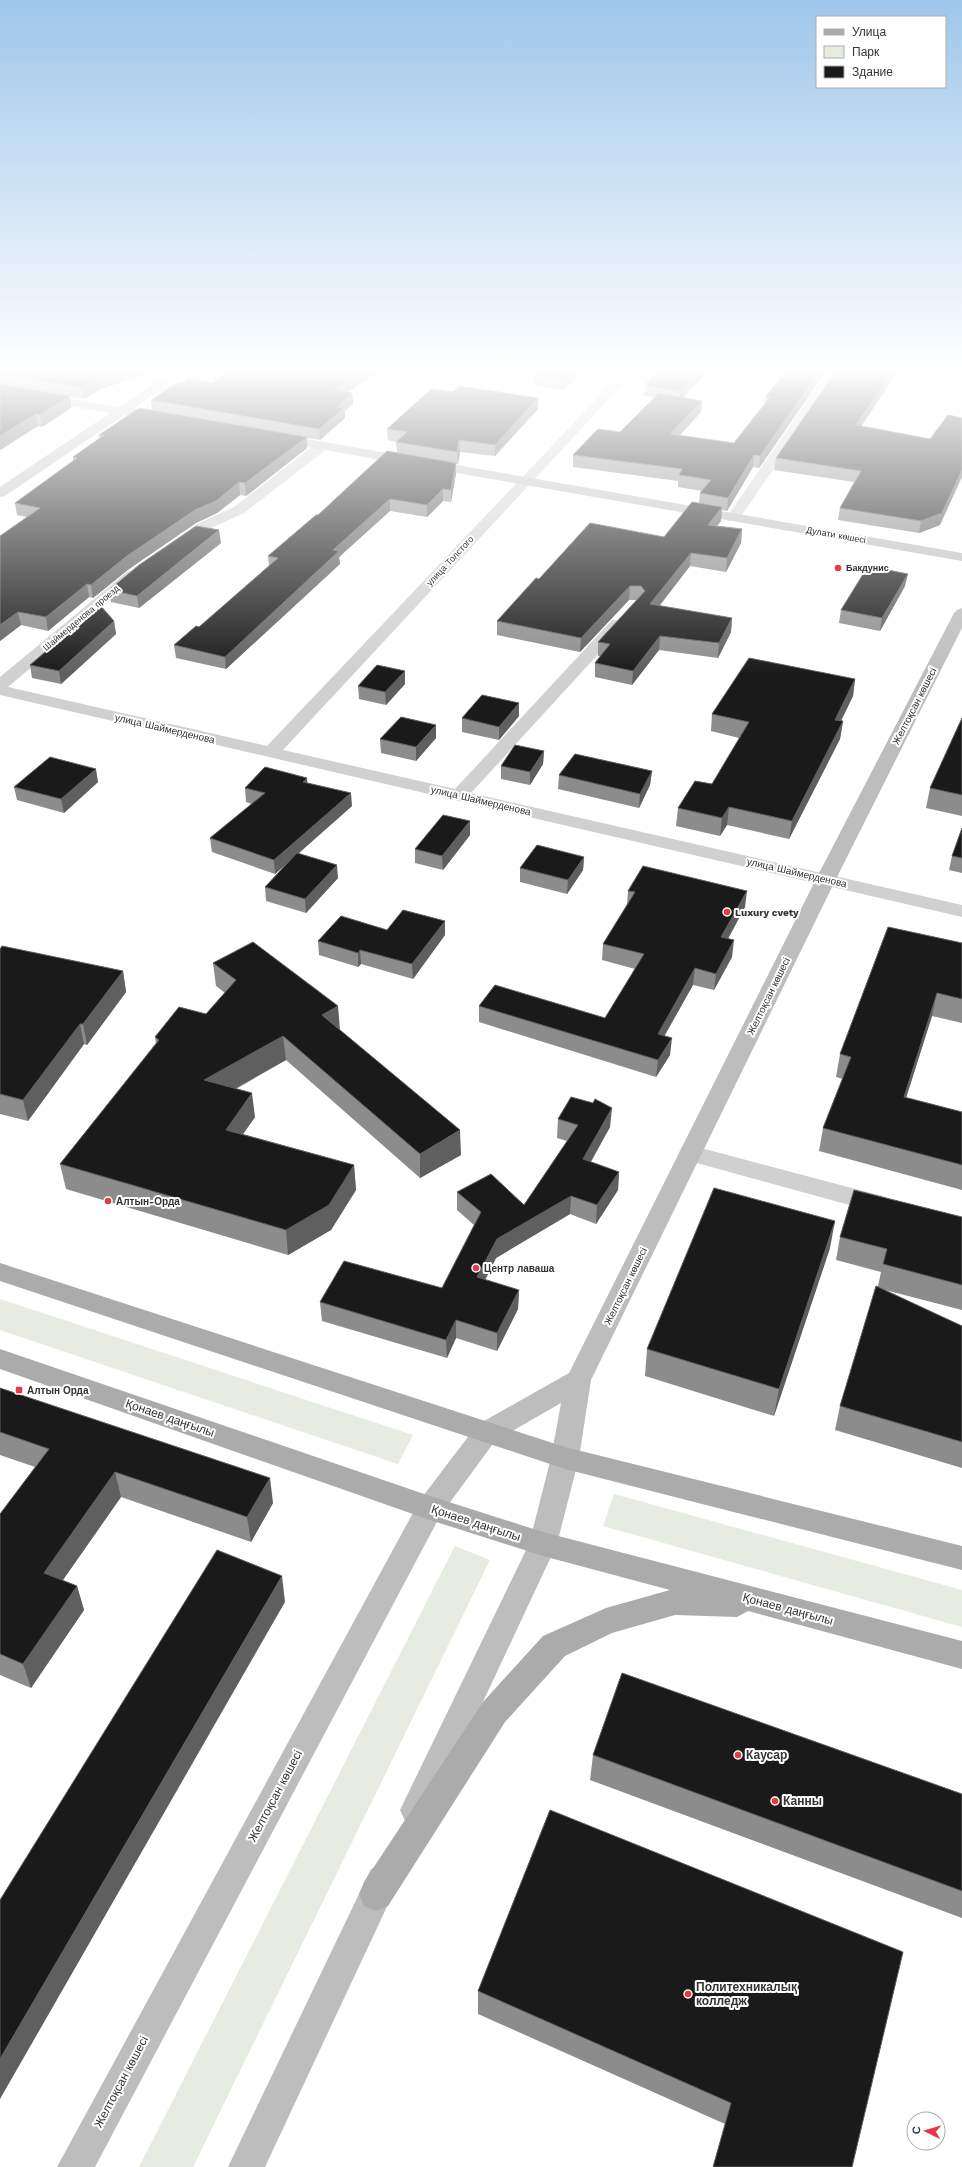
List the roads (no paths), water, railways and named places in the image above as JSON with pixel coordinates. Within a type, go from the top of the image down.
[{"type":"main road","points":[[0,493],[31,472]]},
{"type":"main road","name":"Дулати көшесі","points":[[469,472],[962,557]]},
{"type":"main road","name":"Желтоқсан көшесі","points":[[565,1458],[578,1380],[826,879],[962,613]]},
{"type":"main road","points":[[0,1272],[565,1458],[962,1558]]},
{"type":"main road","name":"Қонаев даңғылы","points":[[0,1359],[430,1508],[544,1544],[962,1655]]},
{"type":"main road","points":[[486,1433],[578,1380]]},
{"type":"main road","name":"Желтоқсан көшесі","points":[[75,2167],[430,1508],[486,1433]]},
{"type":"main road","points":[[246,2167],[544,1544],[565,1458]]},
{"type":"main road","points":[[376,1894],[494,1712],[554,1646],[606,1620],[675,1602],[777,1606]]},
{"type":"street","points":[[165,552],[202,528],[239,510],[288,472]]},
{"type":"street","name":"улица Толстого","points":[[271,752],[533,472]]},
{"type":"street","points":[[733,518],[765,472]]},
{"type":"street","name":"Шаймерденова проезд","points":[[0,685],[147,564]]},
{"type":"street","points":[[459,795],[630,610]]},
{"type":"street","name":"улица Шаймерденова","points":[[0,690],[962,911]]},
{"type":"street","points":[[690,1153],[902,1211]]},
{"type":"place","name":"Бакдунис","points":[[838,568]]},
{"type":"place","name":"Luxury cvety","points":[[727,912]]},
{"type":"place","name":"Алтын-Орда","points":[[108,1201]]},
{"type":"place","name":"Центр лаваша","points":[[476,1268]]},
{"type":"place","name":"Алтын Орда","points":[[19,1390]]},
{"type":"place","name":"Каусар","points":[[738,1755]]},
{"type":"place","name":"Канны","points":[[775,1801]]},
{"type":"place","name":"Политехникалық колледж","points":[[688,1994]]}]
